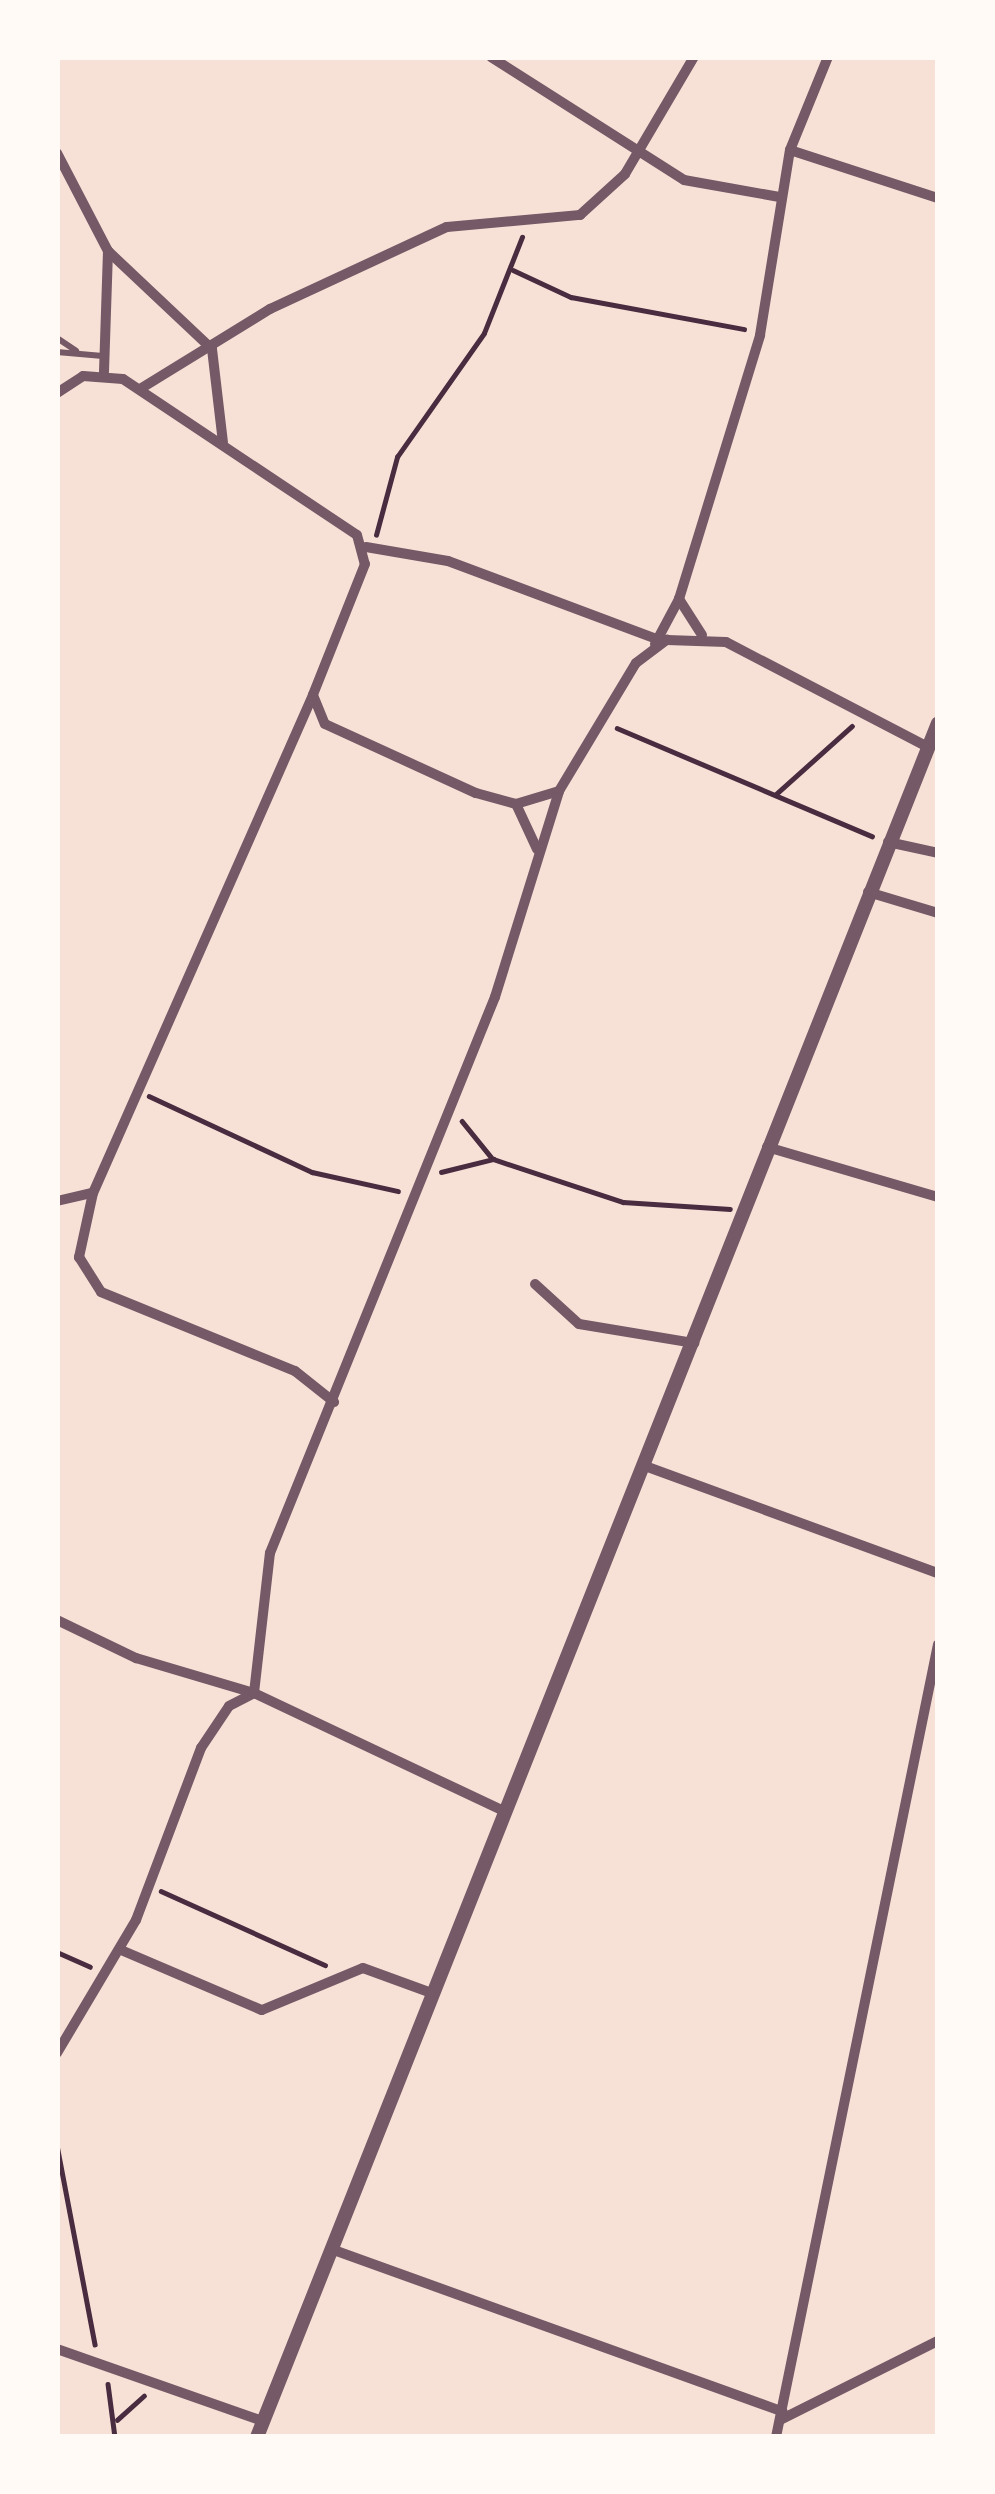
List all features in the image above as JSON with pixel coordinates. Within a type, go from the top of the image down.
[{"type":"street","points":[[491,57],[638,146],[684,180],[779,197]]},
{"type":"street","points":[[140,389],[212,349],[270,308],[447,227],[580,215],[638,146],[694,57]]},
{"type":"street","points":[[254,1693],[270,1553],[449,1109],[560,791],[680,599],[760,335],[790,150],[828,57]]},
{"type":"street","points":[[790,150],[938,198]]},
{"type":"street","points":[[57,154],[108,251],[212,349],[223,442]]},
{"type":"street","points":[[104,372],[108,251]]},
{"type":"street","points":[[57,393],[104,372],[223,442],[370,547],[448,561],[655,643],[702,635]]},
{"type":"street","points":[[334,1402],[295,1371],[100,1292],[80,1257],[93,1193],[143,1095],[313,695],[370,547]]},
{"type":"street","points":[[680,599],[702,635],[870,712],[928,747]]},
{"type":"street","points":[[313,695],[325,724],[358,747],[516,805],[560,791]]},
{"type":"street","points":[[257,2437],[429,1992],[694,1343],[764,1146],[938,723]]},
{"type":"street","points":[[516,805],[538,849]]},
{"type":"street","points":[[888,842],[938,853]]},
{"type":"street","points":[[868,892],[938,913]]},
{"type":"street","points":[[764,1146],[938,1197]]},
{"type":"street","points":[[57,1201],[93,1193]]},
{"type":"street","points":[[535,1283],[579,1324],[694,1343]]},
{"type":"street","points":[[645,1466],[938,1573]]},
{"type":"street","points":[[57,1620],[254,1693],[502,1810]]},
{"type":"street","points":[[776,2437],[938,1644]]},
{"type":"street","points":[[57,2054],[121,1950],[150,1887],[201,1748],[229,1706],[254,1693]]},
{"type":"street","points":[[121,1950],[262,2010],[345,1974],[382,1970],[429,1992]]},
{"type":"street","points":[[331,2249],[782,2415],[938,2341]]},
{"type":"street","points":[[57,2349],[263,2421]]},
{"type":"lane","points":[[57,338],[79,353]]},
{"type":"lane","points":[[57,352],[106,356]]},
{"type":"path","points":[[370,547],[397,457],[484,333],[513,270],[526,220]]},
{"type":"path","points":[[513,270],[571,297],[687,312],[760,335]]},
{"type":"path","points":[[773,797],[870,712]]},
{"type":"path","points":[[604,723],[888,842]]},
{"type":"path","points":[[143,1095],[349,1186],[415,1187],[471,1157],[493,1159],[623,1202],[741,1210]]},
{"type":"path","points":[[449,1109],[493,1159]]},
{"type":"path","points":[[150,1887],[345,1974]]},
{"type":"path","points":[[57,1952],[107,1972]]},
{"type":"path","points":[[57,2144],[81,2305],[117,2420],[115,2437]]},
{"type":"path","points":[[117,2420],[158,2384]]}]
